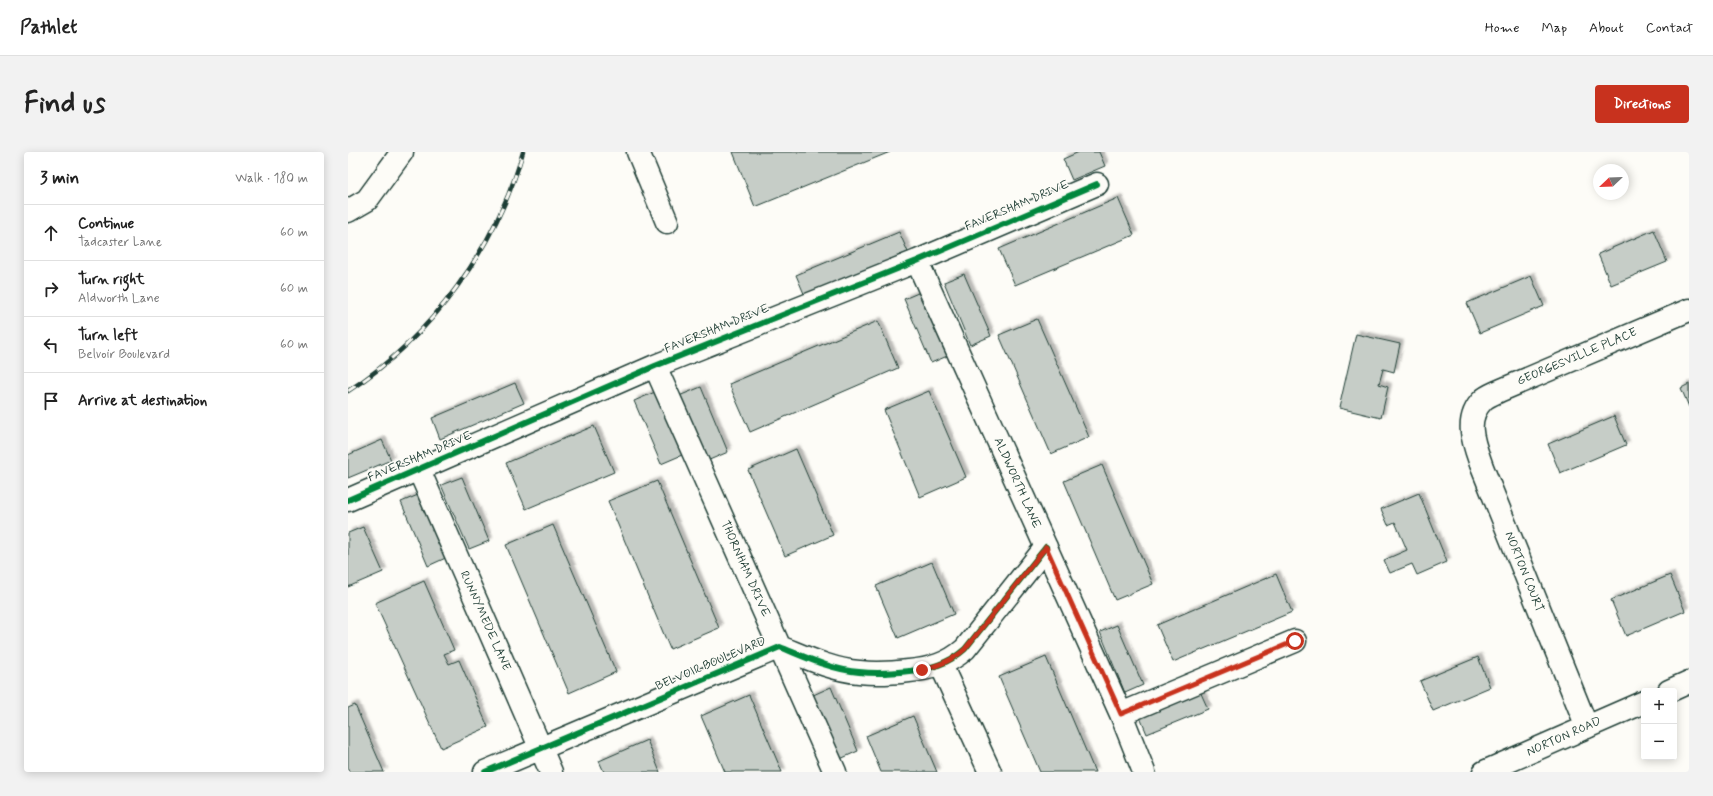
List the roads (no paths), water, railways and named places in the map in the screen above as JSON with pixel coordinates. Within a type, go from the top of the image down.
[{"type":"street","points":[[348,211],[367,200],[402,152]]},
{"type":"street","points":[[638,152],[667,222]]},
{"type":"street","name":"FAVERSHAM DRIVE","points":[[348,500],[655,366],[917,261],[1097,184]]},
{"type":"street","name":"ALDWORTH LANE","points":[[917,261],[1121,714],[1144,772]]},
{"type":"street","name":"GEORGESVILLE PLACE","points":[[1474,414],[1483,399],[1500,390],[1689,310]]},
{"type":"street","name":"THORNHAM DRIVE","points":[[655,366],[835,772]]},
{"type":"street","name":"NORTON COURT","points":[[1474,414],[1471,427],[1482,467],[1587,727]]},
{"type":"street","name":"RUNNYMEDE LANE","points":[[419,470],[551,772]]},
{"type":"street","name":"BELVOIR BOULEVARD","points":[[484,772],[780,647],[827,665],[858,672],[887,673],[922,670],[942,664],[954,658],[965,649],[1046,547]]},
{"type":"street","points":[[1121,714],[1295,641]]},
{"type":"street","points":[[942,664],[990,772]]},
{"type":"street","points":[[1676,688],[1689,682]]},
{"type":"street","name":"NORTON ROAD","points":[[1484,772],[1641,703]]},
{"type":"railway","points":[[348,391],[379,369],[407,344],[433,317],[457,287],[478,255],[496,222],[511,187],[523,152]]}]
